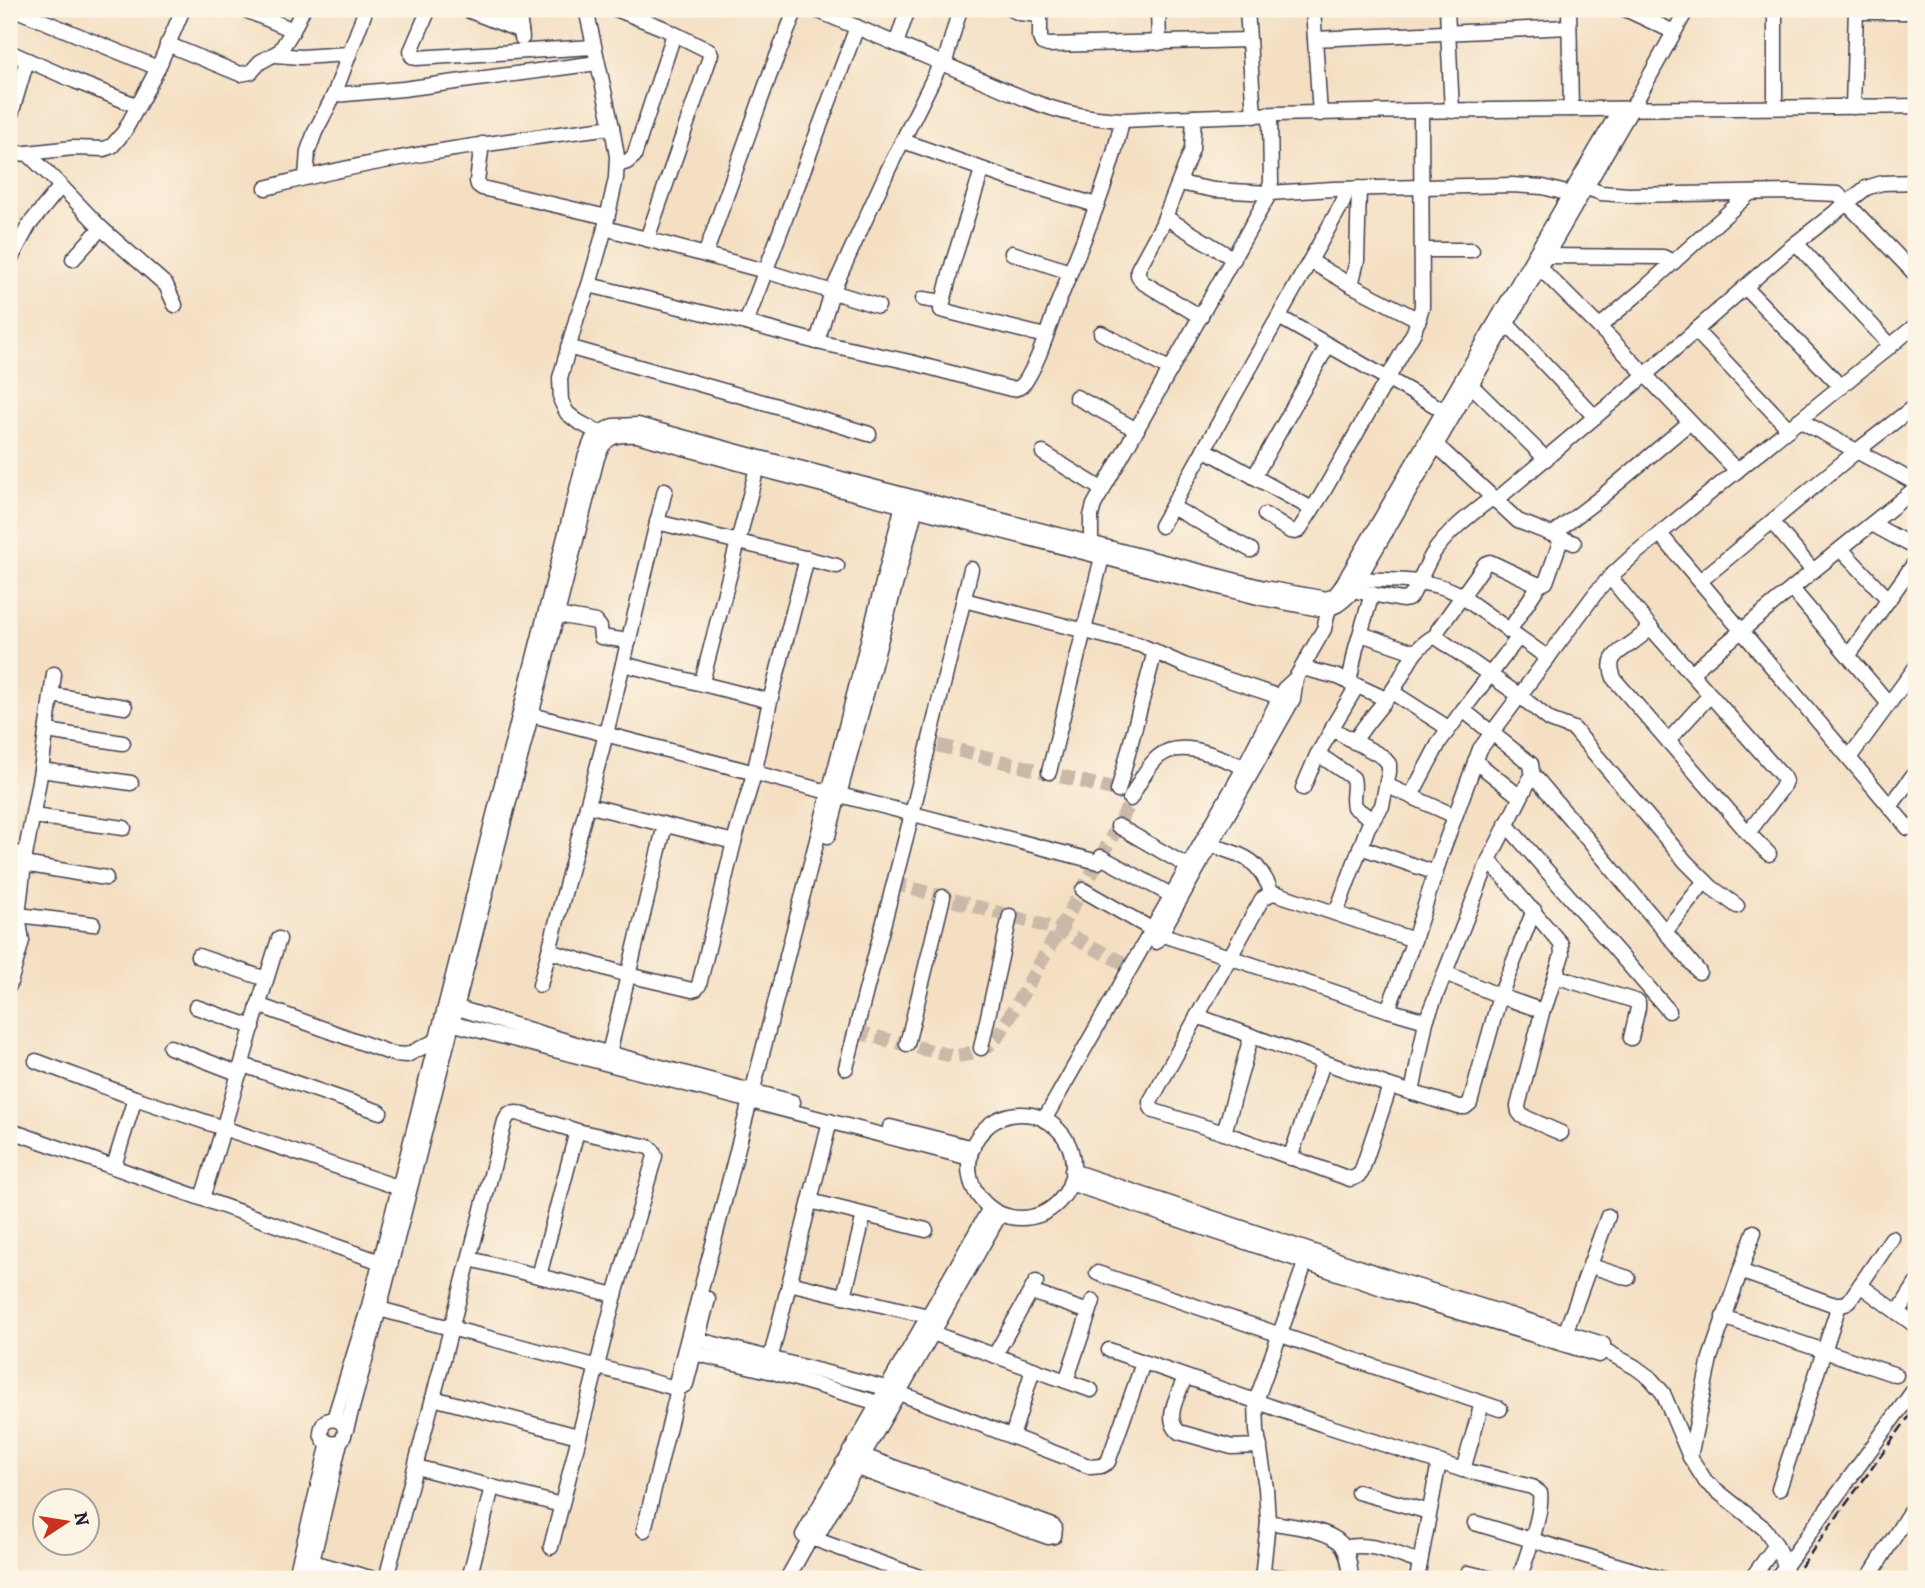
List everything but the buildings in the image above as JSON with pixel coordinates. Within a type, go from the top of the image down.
[{"type":"street","points":[[14,9],[158,68]]},
{"type":"street","points":[[9,155],[73,148],[104,149],[112,146],[124,132],[158,68],[183,9]]},
{"type":"street","points":[[243,9],[293,30]]},
{"type":"street","points":[[167,44],[240,74],[251,72],[260,62],[286,46],[303,9]]},
{"type":"street","points":[[306,177],[308,151],[314,132],[334,95],[366,9]]},
{"type":"street","points":[[429,9],[411,51],[416,58],[593,47]]},
{"type":"street","points":[[465,9],[521,31]]},
{"type":"street","points":[[517,9],[526,52]]},
{"type":"street","points":[[586,9],[612,127],[617,165],[606,222],[560,378],[561,401],[567,413],[603,437]]},
{"type":"street","points":[[616,9],[674,34],[709,51],[710,54],[647,239]]},
{"type":"street","points":[[705,254],[796,9]]},
{"type":"street","points":[[814,9],[1060,113],[1093,119],[1626,108],[1916,106]]},
{"type":"street","points":[[896,44],[908,9]]},
{"type":"street","points":[[817,342],[832,292],[887,172],[942,64],[960,9]]},
{"type":"street","points":[[1011,9],[1019,13],[1040,12],[1040,38],[1042,43],[1048,45],[1249,40]]},
{"type":"street","points":[[1158,9],[1159,43]]},
{"type":"street","points":[[1247,9],[1254,116]]},
{"type":"street","points":[[1313,9],[1320,114]]},
{"type":"street","points":[[1447,9],[1452,111]]},
{"type":"street","points":[[1569,9],[1571,109]]},
{"type":"street","points":[[1625,9],[1674,32]]},
{"type":"street","points":[[1431,441],[1443,410],[1687,9]]},
{"type":"street","points":[[1775,9],[1775,107]]},
{"type":"street","points":[[1853,107],[1856,10],[1916,12]]},
{"type":"street","points":[[746,323],[856,27]]},
{"type":"street","points":[[1315,39],[1569,27]]},
{"type":"street","points":[[617,165],[634,156],[674,34]]},
{"type":"street","points":[[9,52],[136,110]]},
{"type":"street","points":[[275,55],[346,60]]},
{"type":"street","points":[[10,118],[27,61]]},
{"type":"street","points":[[334,95],[403,89],[597,63]]},
{"type":"street","points":[[1265,515],[1290,531],[1299,530],[1419,320],[1422,307],[1421,112]]},
{"type":"street","points":[[1049,772],[1085,630],[1097,550],[1091,516],[1094,505],[1268,198],[1271,182],[1270,115]]},
{"type":"street","points":[[1194,117],[1192,149],[1165,217],[1138,269],[1138,275],[1142,282],[1201,317]]},
{"type":"street","points":[[589,285],[1017,389],[1023,384],[1045,336],[1070,272],[1117,147],[1122,120]]},
{"type":"street","points":[[266,188],[417,154],[612,127]]},
{"type":"street","points":[[903,141],[982,170],[1096,205]]},
{"type":"street","points":[[482,144],[477,181],[482,188],[606,222],[647,239],[765,271],[878,306]]},
{"type":"street","points":[[27,153],[101,228],[166,285],[175,305]]},
{"type":"street","points":[[982,170],[941,310],[1045,336]]},
{"type":"street","points":[[1352,581],[1372,594],[1408,599],[1443,541],[1476,510],[1546,458],[1796,243],[1866,188],[1874,184],[1916,182]]},
{"type":"street","points":[[1179,183],[1214,190],[1269,193],[1353,188],[1512,185],[1629,195],[1834,193],[1848,202],[1916,275]]},
{"type":"street","points":[[9,262],[30,225],[61,186]]},
{"type":"street","points":[[1161,526],[1353,188]]},
{"type":"street","points":[[1351,285],[1357,261],[1353,188]]},
{"type":"street","points":[[338,1439],[452,1006],[592,440],[637,435],[759,463],[1097,550],[1262,598],[1320,609],[1341,603],[1431,441],[1470,384],[1543,262],[1577,189]]},
{"type":"street","points":[[1599,327],[1750,193]]},
{"type":"street","points":[[1165,217],[1234,259]]},
{"type":"street","points":[[73,259],[101,228]]},
{"type":"street","points":[[1796,243],[1891,346]]},
{"type":"street","points":[[1422,250],[1472,250]]},
{"type":"street","points":[[1012,253],[1070,272]]},
{"type":"street","points":[[1543,262],[1663,257],[1674,262]]},
{"type":"street","points":[[1310,261],[1419,320]]},
{"type":"street","points":[[1543,262],[1599,327],[1737,471]]},
{"type":"street","points":[[1745,287],[1841,387]]},
{"type":"street","points":[[923,299],[943,302]]},
{"type":"street","points":[[1279,317],[1443,410]]},
{"type":"street","points":[[1506,323],[1595,417]]},
{"type":"street","points":[[1388,1010],[1480,749],[1587,604],[1610,577],[1660,534],[1916,325]]},
{"type":"street","points":[[1695,330],[1794,425],[1858,450],[1916,482]]},
{"type":"street","points":[[1101,333],[1171,370]]},
{"type":"street","points":[[1254,477],[1328,345]]},
{"type":"street","points":[[568,348],[869,434]]},
{"type":"street","points":[[1470,384],[1546,458]]},
{"type":"street","points":[[1076,397],[1137,430]]},
{"type":"street","points":[[1700,581],[1916,405]]},
{"type":"street","points":[[1410,796],[1448,728],[1490,676],[1539,585],[1546,582],[1563,538],[1600,498],[1689,423]]},
{"type":"street","points":[[526,713],[556,615],[603,437]]},
{"type":"street","points":[[1431,441],[1518,521],[1563,538]]},
{"type":"street","points":[[1204,449],[1312,509]]},
{"type":"street","points":[[1043,453],[1103,490]]},
{"type":"street","points":[[702,682],[759,463]]},
{"type":"street","points":[[1691,673],[1916,488]]},
{"type":"street","points":[[540,985],[624,664],[665,490]]},
{"type":"street","points":[[644,1530],[678,1389],[686,1384],[691,1345],[911,502]]},
{"type":"street","points":[[1172,507],[1251,550]]},
{"type":"street","points":[[657,522],[837,566]]},
{"type":"street","points":[[1772,522],[1813,571]]},
{"type":"street","points":[[1872,524],[1916,548]]},
{"type":"street","points":[[1660,534],[1908,828]]},
{"type":"street","points":[[1841,549],[1889,600]]},
{"type":"street","points":[[549,951],[628,975],[692,990],[699,985],[807,558]]},
{"type":"street","points":[[1849,655],[1916,561]]},
{"type":"street","points":[[1354,742],[1364,725],[1389,696],[1414,652],[1437,635],[1461,596],[1487,562],[1539,585]]},
{"type":"street","points":[[846,1068],[912,814],[971,569]]},
{"type":"street","points":[[1610,577],[1785,781],[1748,833]]},
{"type":"street","points":[[1352,581],[1418,583],[1448,589],[1548,658]]},
{"type":"street","points":[[1792,589],[1889,704]]},
{"type":"street","points":[[1303,788],[1353,684],[1361,634],[1372,594]]},
{"type":"street","points":[[964,600],[1085,630],[1155,651],[1184,665],[1280,697]]},
{"type":"street","points":[[1156,932],[1171,895],[1244,767],[1284,689],[1299,673],[1324,629],[1330,604]]},
{"type":"street","points":[[556,615],[596,622],[600,627],[601,637],[629,641]]},
{"type":"street","points":[[1651,628],[1615,655],[1611,662],[1615,680],[1769,854]]},
{"type":"street","points":[[1361,634],[1414,652]]},
{"type":"street","points":[[1437,635],[1550,720],[1574,729],[1686,862],[1737,906]]},
{"type":"street","points":[[1155,651],[1124,795],[1158,757],[1168,751],[1189,749],[1244,767]]},
{"type":"street","points":[[624,664],[770,701]]},
{"type":"street","points":[[1849,758],[1916,667]]},
{"type":"street","points":[[1299,673],[1326,673],[1389,696],[1448,728]]},
{"type":"street","points":[[1048,1122],[1156,932],[1211,845],[1293,699],[1299,673]]},
{"type":"street","points":[[9,986],[22,941],[13,915],[41,770],[54,674]]},
{"type":"street","points":[[51,695],[125,708]]},
{"type":"street","points":[[1668,741],[1710,695]]},
{"type":"street","points":[[1412,1093],[1426,1021],[1489,860],[1532,777],[1531,764],[1463,710]]},
{"type":"street","points":[[526,713],[754,774],[1100,859],[1171,895]]},
{"type":"street","points":[[1333,728],[1336,733],[1387,760],[1389,772],[1382,806],[1360,847],[1336,913]]},
{"type":"street","points":[[47,731],[123,743]]},
{"type":"street","points":[[1318,754],[1353,778],[1354,807],[1373,820]]},
{"type":"street","points":[[1475,761],[1520,797]]},
{"type":"street","points":[[41,770],[131,783]]},
{"type":"street","points":[[1890,807],[1916,771]]},
{"type":"street","points":[[1532,777],[1536,778],[1699,972]]},
{"type":"street","points":[[1388,786],[1455,816]]},
{"type":"street","points":[[587,805],[734,842]]},
{"type":"street","points":[[33,816],[124,828]]},
{"type":"street","points":[[1506,824],[1669,1012]]},
{"type":"street","points":[[609,1053],[664,825]]},
{"type":"street","points":[[1118,826],[1187,866]]},
{"type":"street","points":[[1211,845],[1249,859],[1258,866],[1272,893]]},
{"type":"street","points":[[1360,847],[1436,873]]},
{"type":"street","points":[[9,851],[25,860],[106,878]]},
{"type":"street","points":[[1489,860],[1561,944],[1562,955],[1543,1009],[1518,1106],[1519,1112],[1527,1119],[1561,1133]]},
{"type":"street","points":[[1665,932],[1705,881]]},
{"type":"street","points":[[1083,890],[1156,932],[1426,1021]]},
{"type":"street","points":[[1390,1086],[1361,1173],[1350,1178],[1154,1111],[1150,1102],[1262,899],[1272,893],[1278,894],[1414,940]]},
{"type":"street","points":[[907,1044],[943,897]]},
{"type":"street","points":[[1197,1016],[1390,1086],[1465,1107],[1470,1102],[1500,996],[1534,910]]},
{"type":"street","points":[[13,915],[93,924]]},
{"type":"street","points":[[981,1048],[1010,916]]},
{"type":"street","points":[[202,1198],[279,939]]},
{"type":"street","points":[[198,956],[266,979]]},
{"type":"street","points":[[1445,973],[1500,996],[1543,1009]]},
{"type":"street","points":[[1555,976],[1637,1002],[1631,1038]]},
{"type":"street","points":[[258,1005],[393,1054],[407,1055],[442,1041]]},
{"type":"street","points":[[196,1006],[253,1027]]},
{"type":"street","points":[[452,1006],[830,1121],[971,1153]]},
{"type":"street","points":[[447,1022],[971,1153]]},
{"type":"street","points":[[1224,1133],[1251,1037]]},
{"type":"street","points":[[385,1264],[400,1188],[442,1041]]},
{"type":"street","points":[[170,1047],[380,1112]]},
{"type":"street","points":[[36,1061],[135,1098],[400,1188]]},
{"type":"street","points":[[1290,1158],[1323,1063]]},
{"type":"street","points":[[114,1167],[135,1098]]},
{"type":"street","points":[[386,1579],[505,1121],[509,1114],[517,1113],[577,1131],[649,1147],[655,1156],[615,1295],[551,1547]]},
{"type":"street","points":[[1019,1114],[1036,1116],[1048,1122],[1067,1143],[1072,1159],[1071,1177],[1061,1199],[1041,1214],[1025,1218],[1008,1217],[995,1211],[975,1190],[970,1174],[971,1153],[981,1133],[1002,1118],[1019,1114]]},
{"type":"street","points":[[770,1360],[830,1121]]},
{"type":"street","points":[[9,1130],[385,1264]]},
{"type":"street","points":[[539,1276],[577,1131]]},
{"type":"street","points":[[1071,1177],[1307,1256],[1400,1281],[1563,1338],[1603,1344],[1602,1349],[1635,1367],[1650,1378],[1663,1393],[1690,1457],[1706,1482],[1765,1529],[1786,1567]]},
{"type":"street","points":[[810,1201],[926,1230]]},
{"type":"street","points":[[787,1579],[892,1390],[929,1316],[995,1211]]},
{"type":"street","points":[[892,1390],[932,1333],[995,1211]]},
{"type":"street","points":[[844,1296],[864,1214]]},
{"type":"street","points":[[1563,1338],[1608,1216]]},
{"type":"street","points":[[1690,1457],[1710,1358],[1754,1232]]},
{"type":"street","points":[[1740,1271],[1839,1305],[1845,1304],[1892,1238]]},
{"type":"street","points":[[1296,1579],[1262,1577],[1268,1522],[1256,1401],[1307,1256]]},
{"type":"street","points":[[470,1259],[615,1295]]},
{"type":"street","points":[[1591,1266],[1628,1278]]},
{"type":"street","points":[[1097,1273],[1500,1409]]},
{"type":"street","points":[[789,1283],[929,1316]]},
{"type":"street","points":[[1898,1313],[1916,1284]]},
{"type":"street","points":[[1860,1286],[1916,1326]]},
{"type":"street","points":[[995,1355],[1033,1287],[1091,1307],[1066,1381]]},
{"type":"street","points":[[1779,1489],[1839,1305]]},
{"type":"street","points":[[374,1308],[597,1365],[678,1389]]},
{"type":"street","points":[[334,1419],[374,1308]]},
{"type":"street","points":[[1724,1317],[1896,1375]]},
{"type":"street","points":[[932,1333],[1091,1390]]},
{"type":"street","points":[[691,1345],[770,1360],[892,1390],[1091,1467],[1108,1462],[1143,1363]]},
{"type":"street","points":[[691,1345],[884,1404]]},
{"type":"street","points":[[1109,1350],[1321,1424],[1463,1470],[1537,1489],[1541,1497],[1532,1540],[1519,1579]]},
{"type":"street","points":[[1012,1437],[1033,1369]]},
{"type":"street","points":[[1185,1377],[1171,1419],[1179,1432],[1232,1447],[1259,1446]]},
{"type":"street","points":[[1776,1579],[1916,1387]]},
{"type":"street","points":[[433,1398],[578,1436]]},
{"type":"street","points":[[1463,1470],[1482,1403]]},
{"type":"street","points":[[308,1579],[307,1561],[338,1439],[342,1423],[334,1419],[326,1421],[320,1428],[321,1436],[338,1439]]},
{"type":"street","points":[[853,1460],[1053,1526],[1055,1534],[1048,1537],[853,1460]]},
{"type":"street","points":[[1417,1579],[1439,1462]]},
{"type":"street","points":[[416,1467],[561,1505]]},
{"type":"street","points":[[469,1579],[492,1487]]},
{"type":"street","points":[[1359,1492],[1429,1512]]},
{"type":"street","points":[[1868,1579],[1916,1502]]},
{"type":"street","points":[[1268,1522],[1327,1534],[1337,1540],[1345,1548],[1351,1579]]},
{"type":"street","points":[[1475,1523],[1661,1579]]},
{"type":"street","points":[[809,1538],[925,1579]]},
{"type":"street","points":[[1751,1579],[1776,1545]]},
{"type":"street","points":[[1345,1548],[1371,1546],[1420,1562]]},
{"type":"street","points":[[295,1579],[307,1561]]},
{"type":"street","points":[[307,1561],[374,1579]]},
{"type":"street","points":[[1468,1573],[1493,1579]]},
{"type":"tunnel","points":[[856,1032],[952,1056],[965,1055],[989,1045],[999,1035],[1130,803],[1124,792],[929,743]]},
{"type":"tunnel","points":[[893,883],[1059,930],[1131,967]]},
{"type":"railway","points":[[1792,1579],[1916,1407]]}]
